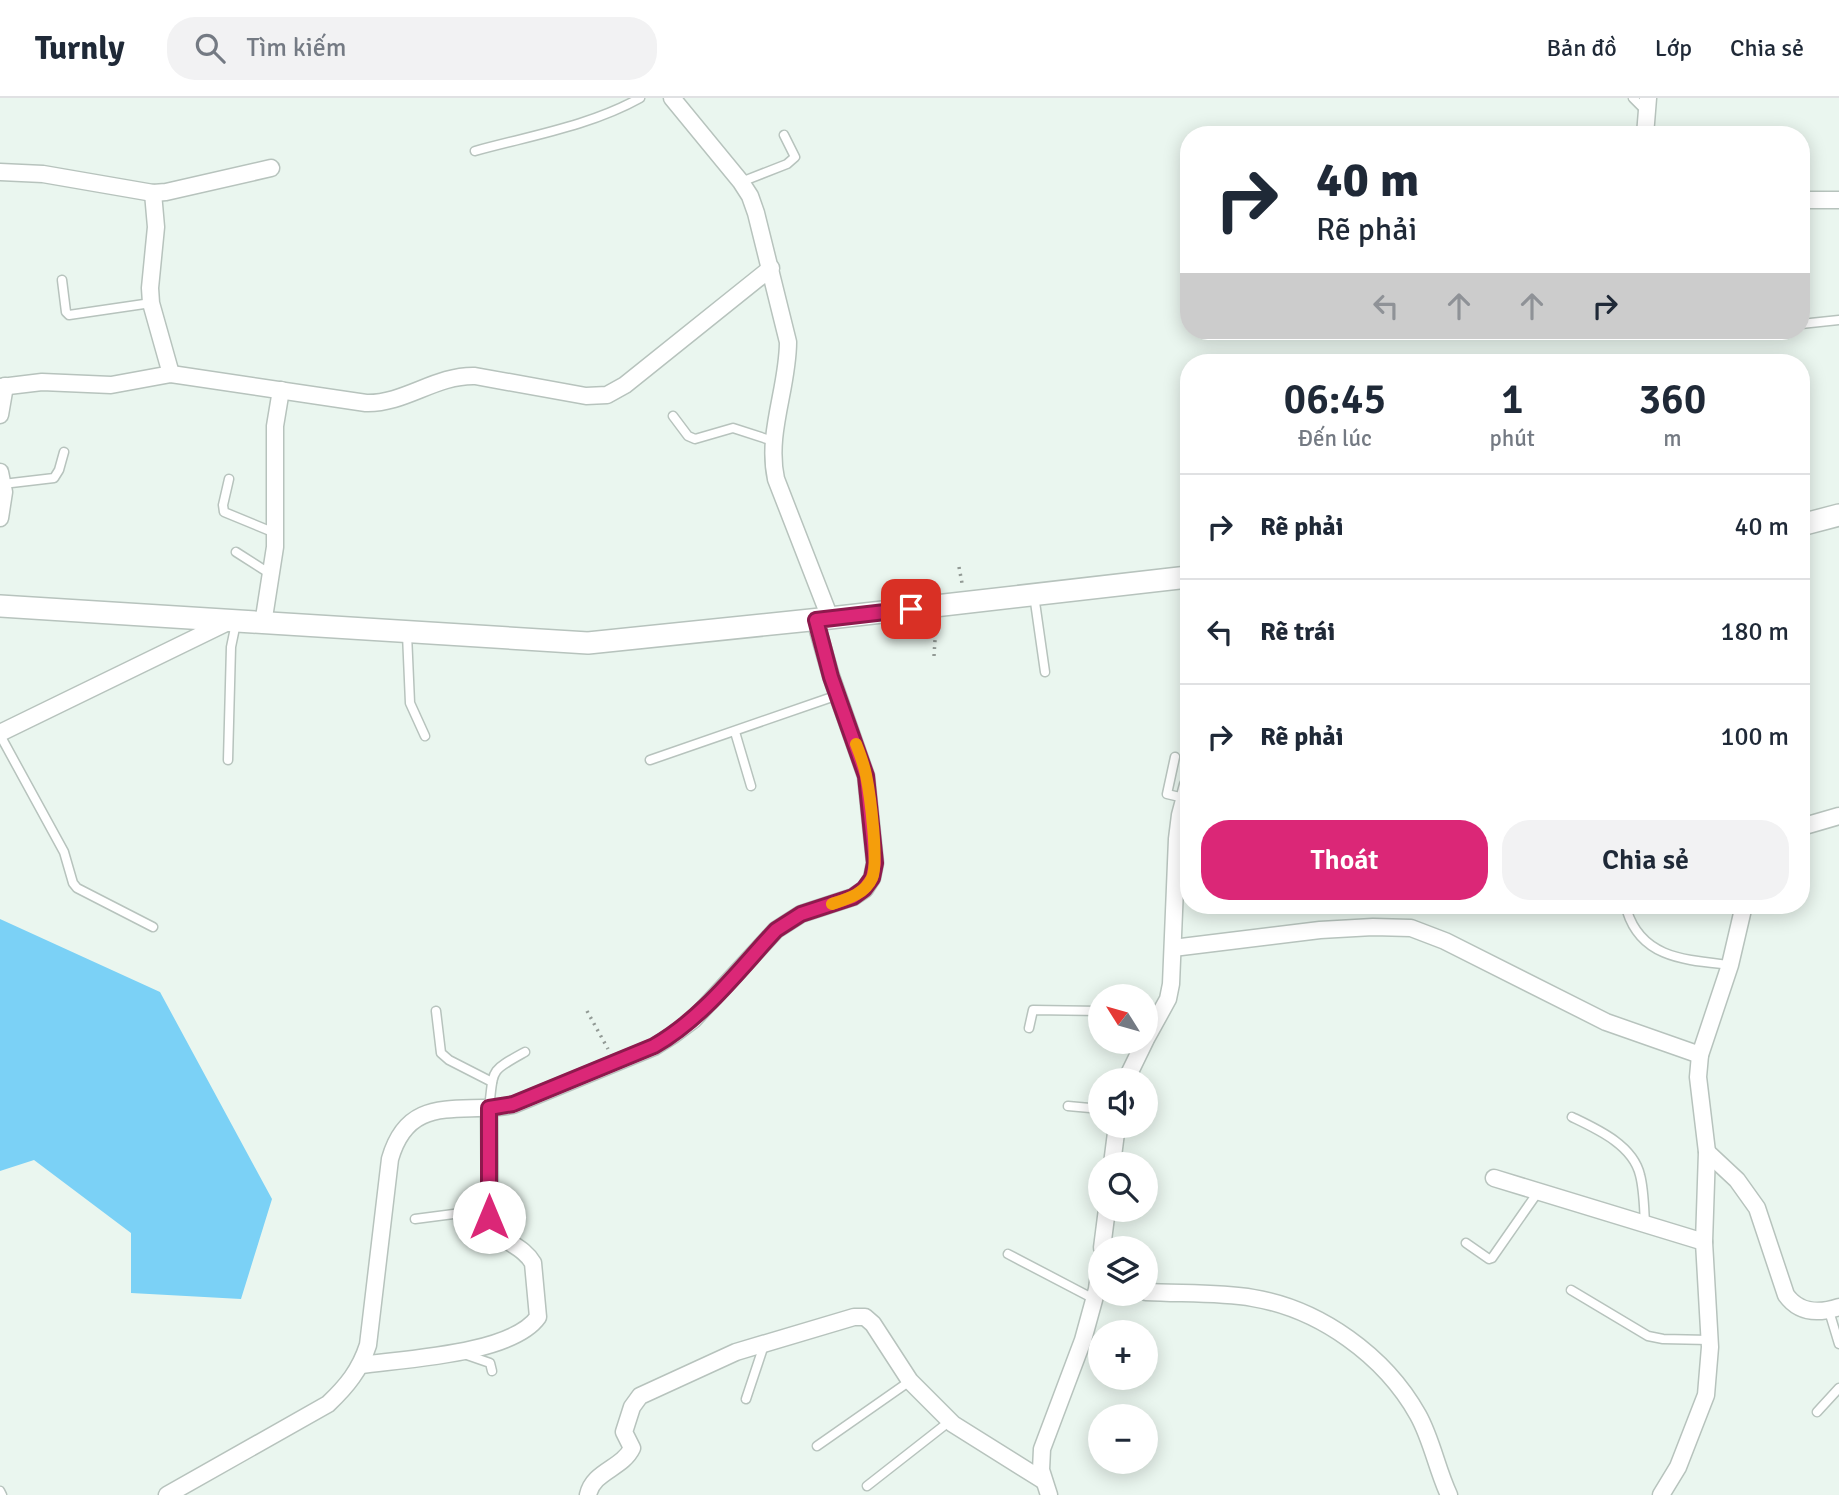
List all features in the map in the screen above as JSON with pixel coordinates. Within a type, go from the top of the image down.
[{"type":"street","points":[[167,1495],[328,1404],[346,1387],[361,1365],[368,1345],[390,1159],[395,1142],[405,1126],[418,1116],[434,1111],[513,1104],[654,1046],[693,1020],[776,930],[788,921],[853,897],[864,889],[872,878],[875,863],[866,776],[826,661],[823,619],[772,461],[773,441],[788,360],[788,342],[771,268],[750,196],[672,98]]},
{"type":"street","points":[[1645,126],[1646,104]]},
{"type":"street","points":[[0,172],[43,174],[153,193],[271,168]]},
{"type":"street","points":[[153,193],[156,227],[151,303],[171,374]]},
{"type":"street","points":[[1810,200],[1839,200]]},
{"type":"street","points":[[0,415],[3,386],[42,382],[111,384],[171,374],[366,403],[382,403],[400,398],[459,375],[586,396],[607,395],[625,385],[771,268]]},
{"type":"street","points":[[263,624],[272,575],[275,533],[275,426],[281,390]]},
{"type":"street","points":[[0,518],[1,478]]},
{"type":"street","points":[[1810,523],[1839,515]]},
{"type":"street","points":[[0,606],[588,643],[1180,578]]},
{"type":"street","points":[[0,734],[233,621]]},
{"type":"street","points":[[1810,824],[1839,816]]},
{"type":"street","points":[[1158,1016],[1168,999],[1171,984],[1177,839],[1180,823]]},
{"type":"street","points":[[1661,1495],[1678,1467],[1706,1395],[1710,1340],[1704,1242],[1707,1152],[1698,1077],[1700,1055],[1730,965],[1742,914]]},
{"type":"street","points":[[1172,948],[1321,930],[1411,928],[1445,941],[1606,1022],[1700,1055]]},
{"type":"street","points":[[361,1365],[473,1351],[530,1328],[538,1317],[533,1263],[529,1256],[496,1233],[489,1217],[489,1108]]},
{"type":"street","points":[[1707,1152],[1737,1180],[1757,1208],[1786,1295],[1794,1306],[1805,1311],[1834,1309]]},
{"type":"street","points":[[1494,1178],[1704,1242]]},
{"type":"street","points":[[1158,1293],[1252,1298],[1291,1307],[1331,1327],[1364,1351],[1395,1381],[1419,1416],[1449,1495]]},
{"type":"street","points":[[1047,1488],[1040,1460],[1042,1449],[1078,1354],[1093,1306]]},
{"type":"street","points":[[588,1495],[593,1481],[629,1456],[632,1448],[624,1432],[632,1407],[640,1396],[736,1352],[854,1317],[865,1317],[873,1324],[911,1381],[963,1432],[1047,1488]]},
{"type":"lane","points":[[475,151],[591,119],[640,98]]},
{"type":"lane","points":[[1633,98],[1646,104]]},
{"type":"lane","points":[[741,182],[787,164],[795,157],[784,135]]},
{"type":"lane","points":[[62,280],[66,312],[69,315],[151,303]]},
{"type":"lane","points":[[1810,323],[1839,320]]},
{"type":"lane","points":[[673,416],[688,436],[695,439],[733,428],[773,441]]},
{"type":"lane","points":[[1,478],[54,478],[64,452]]},
{"type":"lane","points":[[229,479],[224,512],[275,533]]},
{"type":"lane","points":[[236,552],[272,575]]},
{"type":"lane","points":[[1034,595],[1045,672]]},
{"type":"lane","points":[[228,760],[233,621]]},
{"type":"lane","points":[[407,632],[410,703],[425,736]]},
{"type":"lane","points":[[650,760],[838,695]]},
{"type":"lane","points":[[735,732],[751,786]]},
{"type":"lane","points":[[0,734],[64,852],[73,883],[77,888],[153,927]]},
{"type":"lane","points":[[1175,757],[1167,794],[1180,793]]},
{"type":"lane","points":[[1628,914],[1632,926],[1659,952],[1688,960],[1730,965]]},
{"type":"lane","points":[[1029,1028],[1033,1010],[1088,1011]]},
{"type":"lane","points":[[436,1012],[441,1053],[449,1060],[492,1082]]},
{"type":"lane","points":[[489,1108],[496,1068],[525,1052]]},
{"type":"lane","points":[[1068,1106],[1088,1108]]},
{"type":"lane","points":[[1572,1117],[1609,1136],[1631,1158],[1640,1174],[1645,1224]]},
{"type":"lane","points":[[1466,1243],[1489,1259],[1492,1258],[1538,1192]]},
{"type":"lane","points":[[415,1219],[470,1212],[489,1203]]},
{"type":"lane","points":[[1008,1254],[1088,1288]]},
{"type":"lane","points":[[1571,1290],[1648,1336],[1710,1340]]},
{"type":"lane","points":[[1834,1309],[1839,1345]]},
{"type":"lane","points":[[746,1399],[765,1344]]},
{"type":"lane","points":[[460,1352],[490,1363],[492,1371]]},
{"type":"lane","points":[[817,1446],[911,1381]]},
{"type":"lane","points":[[1817,1412],[1839,1388]]},
{"type":"lane","points":[[867,1486],[950,1420]]},
{"type":"path","points":[[934,656],[937,606]]},
{"type":"path","points":[[587,1011],[616,1063]]},
{"type":"water","points":[[0,919],[160,992],[272,1199],[241,1299],[131,1293],[131,1233],[34,1160],[0,1171]]},
{"type":"slow traffic","points":[[832,904],[853,897],[864,889],[872,878],[875,863],[866,776],[856,744]]},
{"type":"route","points":[[489,1217],[489,1108],[513,1104],[654,1046],[673,1035],[693,1020],[776,930],[801,914],[853,897],[864,889],[872,878],[875,863],[863,761],[831,677],[816,620],[911,609]]}]
